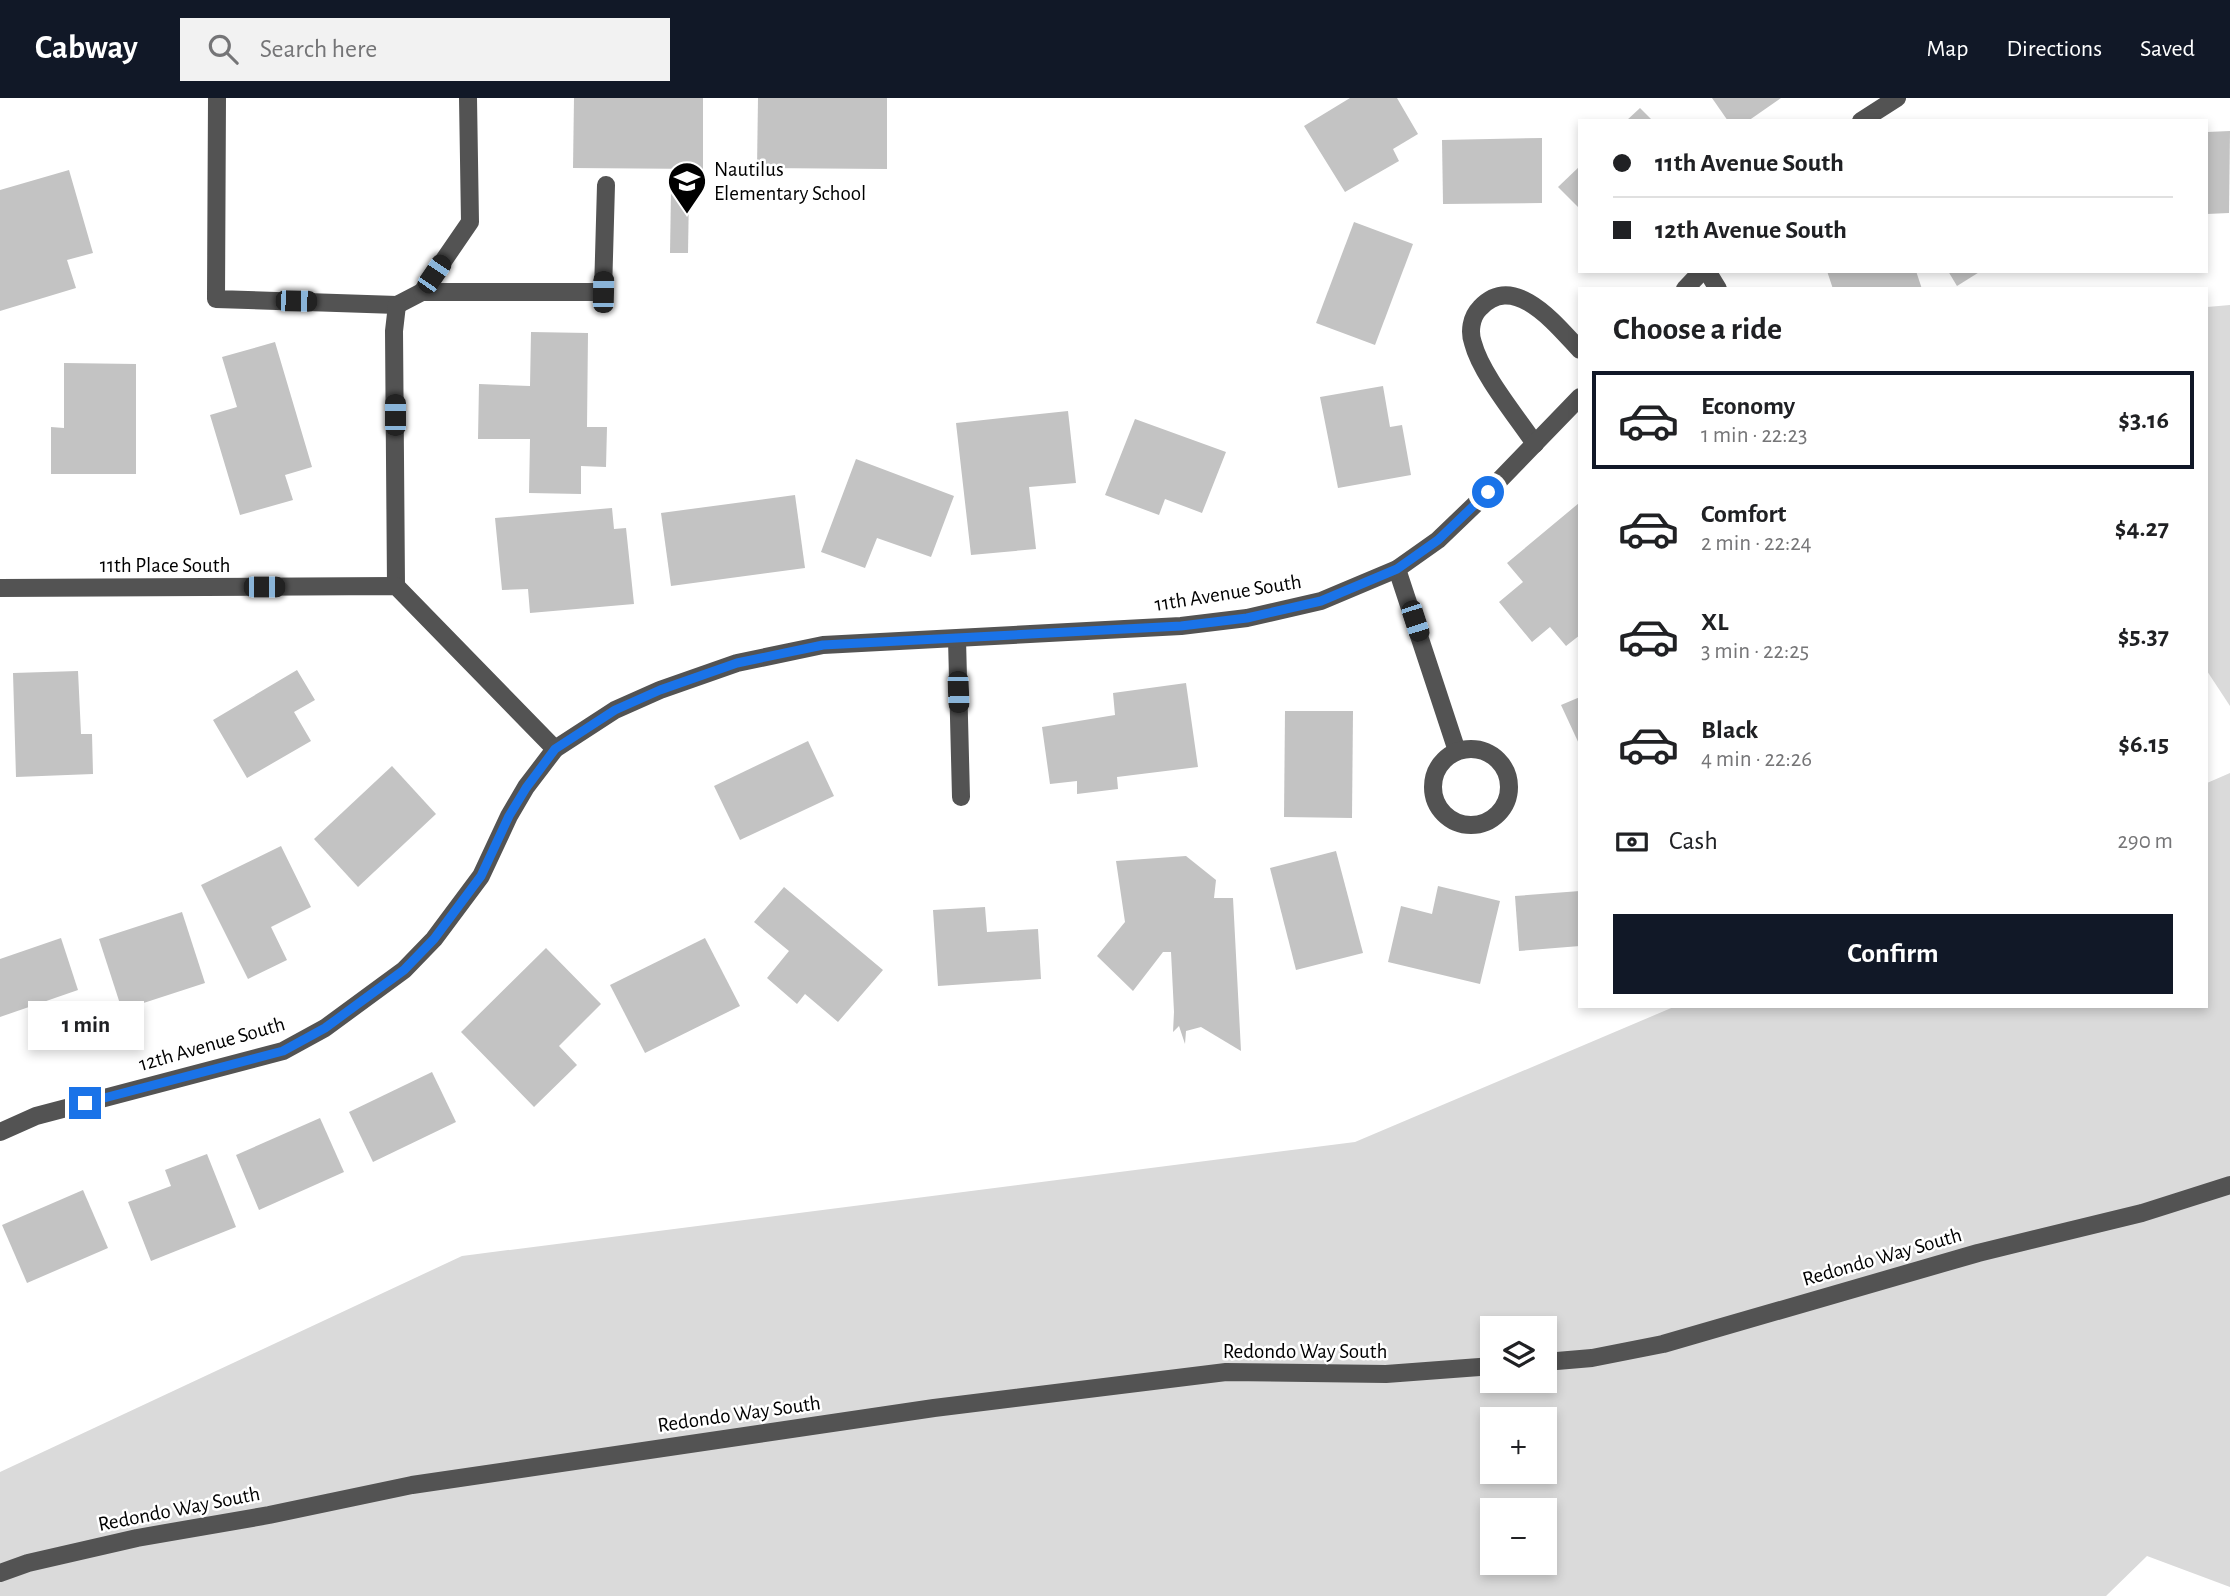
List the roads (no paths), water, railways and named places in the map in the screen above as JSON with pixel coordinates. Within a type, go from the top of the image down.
[{"type":"street","points":[[217,98],[216,299],[397,305],[422,292],[603,292],[606,186]]},
{"type":"street","points":[[422,292],[470,222],[468,98]]},
{"type":"street","points":[[1864,119],[1897,98]]},
{"type":"street","points":[[1687,287],[1703,273]]},
{"type":"street","points":[[1535,444],[1481,364],[1472,341],[1472,321],[1479,309],[1492,299],[1514,296],[1535,305],[1578,348]]},
{"type":"street","points":[[397,305],[394,331],[396,586],[555,749]]},
{"type":"street","name":"11th Avenue South","points":[[555,749],[615,710],[660,690],[737,663],[823,645],[1170,627],[1247,618],[1321,601],[1397,569],[1438,540],[1578,399]]},
{"type":"street","points":[[1397,569],[1457,751]]},
{"type":"street","name":"11th Place South","points":[[0,588],[396,586]]},
{"type":"street","points":[[957,639],[961,797]]},
{"type":"street","name":"12th Avenue South","points":[[0,1132],[36,1116],[283,1051],[325,1028],[404,970],[434,939],[481,876],[509,816],[555,749]]},
{"type":"street","points":[[1481,750],[1492,755],[1501,763],[1507,774],[1508,798],[1494,818],[1483,824],[1457,823],[1446,816],[1433,794],[1433,780],[1438,768],[1446,758],[1457,751],[1481,750]]},
{"type":"street","name":"Redondo Way South","points":[[1557,1361],[1592,1358],[1663,1344],[1978,1253],[2142,1213],[2230,1185]]},
{"type":"street","name":"Redondo Way South","points":[[0,1573],[28,1563],[137,1538],[269,1515],[412,1485],[934,1408],[1226,1372],[1386,1374],[1480,1367]]},
{"type":"place","name":"Nautilus Elementary School","points":[[687,215]]}]
